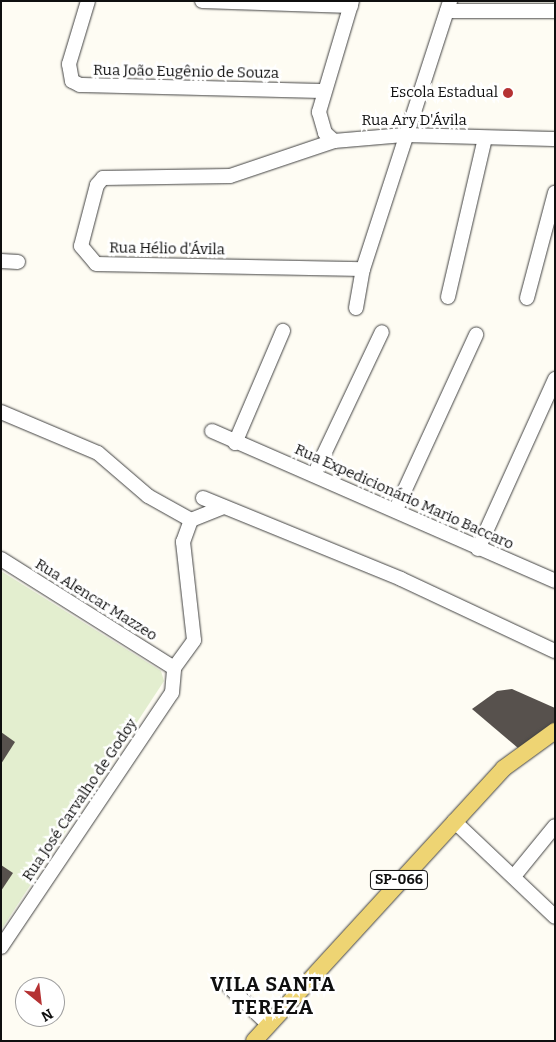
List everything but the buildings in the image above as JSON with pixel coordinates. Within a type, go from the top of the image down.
[{"type":"main road","name":"SP-066","points":[[254,1041],[454,821],[518,755],[555,731]]},
{"type":"street","name":"Rua João Eugênio de Souza","points":[[88,1],[69,64],[72,81],[80,85],[324,91]]},
{"type":"street","points":[[202,1],[351,3],[324,91],[320,122],[334,141]]},
{"type":"street","points":[[356,308],[363,269],[404,135],[449,6],[555,11]]},
{"type":"street","name":"Rua Ary D'Ávila","points":[[334,141],[404,135],[555,139]]},
{"type":"street","points":[[448,297],[485,138]]},
{"type":"street","name":"Rua Hélio d'Ávila","points":[[334,141],[230,176],[103,178],[96,185],[81,246],[96,264],[363,269]]},
{"type":"street","points":[[527,298],[550,224],[555,193]]},
{"type":"street","points":[[1,261],[18,262]]},
{"type":"street","points":[[235,442],[283,331]]},
{"type":"street","points":[[314,474],[382,332]]},
{"type":"street","points":[[396,509],[476,334]]},
{"type":"street","points":[[478,549],[555,379]]},
{"type":"street","points":[[1,412],[98,453],[148,496],[191,520]]},
{"type":"street","name":"Rua Expedicionário Mario Baccaro","points":[[212,431],[396,509],[478,549],[555,581]]},
{"type":"street","points":[[203,498],[401,579],[555,651]]},
{"type":"street","points":[[174,668],[194,640],[183,542],[191,520],[223,507]]},
{"type":"street","name":"Rua Alencar Mazzeo","points":[[1,559],[174,668]]},
{"type":"street","name":"Rua José Carvalho de Godoy","points":[[1,947],[172,693],[174,668]]},
{"type":"street","points":[[454,821],[515,876],[555,917]]},
{"type":"street","points":[[515,876],[555,826]]},
{"type":"street","points":[[229,987],[268,1024]]},
{"type":"green space","points":[[1,571],[161,671],[164,681],[1,930]]},
{"type":"place","name":"Escola Estadual","points":[[508,93]]},
{"type":"district","name":"VILA SANTA TEREZA","points":[[273,996]]}]
